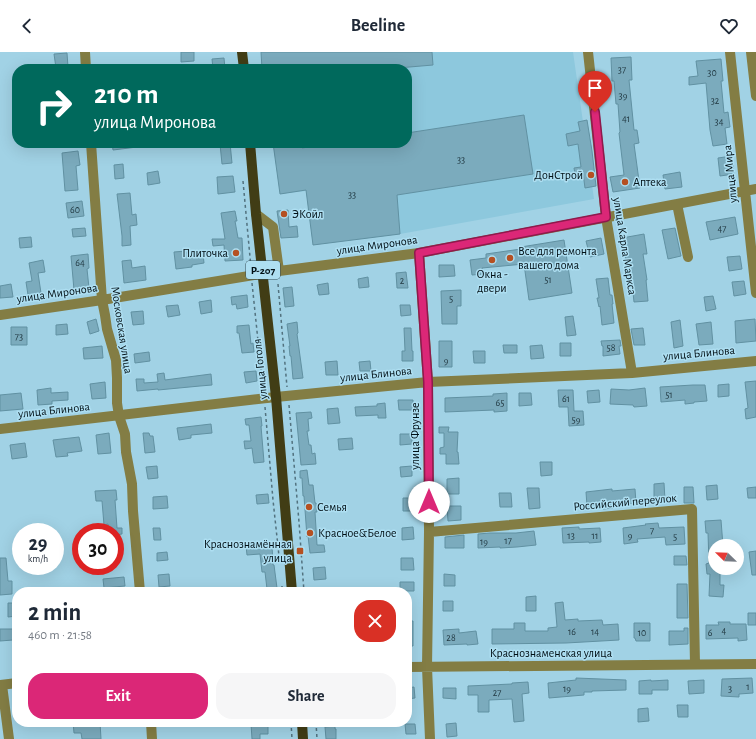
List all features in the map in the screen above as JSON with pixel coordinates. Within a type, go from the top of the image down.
[{"type":"main road","points":[[242,52],[243,64]]},
{"type":"main road","name":"улица Гоголя","points":[[250,148],[276,397],[292,587]]},
{"type":"main road","points":[[302,727],[303,739]]},
{"type":"street","points":[[85,52],[86,64]]},
{"type":"street","name":"улица Карла Маркса","points":[[588,52],[606,217],[632,373]]},
{"type":"street","name":"улица Мира","points":[[730,52],[756,293]]},
{"type":"street","points":[[751,52],[756,96]]},
{"type":"street","name":"Московская улица","points":[[91,148],[102,300],[107,329],[116,360],[117,403],[119,416],[125,434],[126,452],[132,484],[140,587]]},
{"type":"street","name":"улица Миронова","points":[[0,315],[279,271],[419,253],[756,189]]},
{"type":"street","points":[[676,204],[688,256]]},
{"type":"street","points":[[256,214],[273,227],[279,271]]},
{"type":"street","name":"улица Фрунзе","points":[[419,253],[428,382],[429,532],[427,666],[430,739]]},
{"type":"street","name":"улица Блинова","points":[[0,429],[264,398],[428,382],[632,373],[756,361]]},
{"type":"street","name":"Российский переулок","points":[[429,532],[692,509],[695,664]]},
{"type":"street","name":"Краснознаменская улица","points":[[412,667],[756,664]]},
{"type":"street","points":[[9,739],[1,685],[12,684]]},
{"type":"street","points":[[151,727],[152,739]]},
{"type":"path","name":"улица Гоголя","points":[[243,181],[251,276],[280,561]]},
{"type":"path","name":"улица Гоголя","points":[[278,284],[304,587]]},
{"type":"path","points":[[282,581],[282,587]]},
{"type":"path","points":[[291,727],[292,739]]},
{"type":"path","points":[[316,727],[317,739]]},
{"type":"shaded area","points":[[262,52],[573,52],[594,199],[400,234],[313,245],[306,191],[280,194],[274,148],[412,148],[412,64],[263,64]]},
{"type":"building","points":[[181,52],[194,52],[194,61],[181,62]]},
{"type":"building","points":[[261,52],[432,52],[433,65],[412,67],[412,64],[262,64]]},
{"type":"building","points":[[67,53],[68,64],[55,64],[54,54]]},
{"type":"building","points":[[631,57],[632,80],[629,80],[634,130],[637,130],[639,143],[634,144],[640,188],[613,192],[610,177],[624,175],[619,133],[618,104],[616,104],[614,81],[612,81],[611,58]]},
{"type":"building","points":[[224,58],[225,64],[212,64],[212,59]]},
{"type":"building","points":[[721,59],[723,81],[721,81],[724,113],[728,112],[730,127],[725,128],[727,144],[713,146],[710,130],[706,83],[689,85],[689,77],[698,76],[696,61]]},
{"type":"building","points":[[524,115],[533,174],[397,195],[400,234],[313,245],[306,190],[280,194],[274,148],[412,148],[412,132]]},
{"type":"building","points":[[587,120],[596,186],[585,188],[583,173],[575,174],[574,168],[581,167],[578,144],[568,146],[566,134],[580,131],[578,122]]},
{"type":"building","points":[[113,148],[129,148],[113,150]]},
{"type":"building","points":[[220,148],[230,148],[232,163],[222,164]]},
{"type":"building","points":[[78,151],[80,165],[76,166],[78,190],[65,191],[62,153]]},
{"type":"building","points":[[732,156],[734,174],[720,176],[718,158]]},
{"type":"building","points":[[123,164],[124,178],[115,179],[114,165]]},
{"type":"building","points":[[158,171],[160,183],[148,185],[147,173]]},
{"type":"building","points":[[680,172],[682,187],[665,189],[663,175]]},
{"type":"building","points":[[233,176],[235,192],[218,194],[217,177]]},
{"type":"building","points":[[130,193],[132,215],[136,214],[137,225],[130,226],[131,245],[122,246],[117,194]]},
{"type":"building","points":[[82,201],[84,216],[68,218],[66,203]]},
{"type":"building","points":[[288,210],[289,227],[297,226],[298,237],[281,238],[277,211]]},
{"type":"building","points":[[235,211],[238,238],[242,238],[243,260],[225,261],[224,245],[213,246],[212,239],[225,239],[221,213]]},
{"type":"building","points":[[735,217],[738,234],[710,240],[706,222]]},
{"type":"building","points":[[85,228],[86,236],[73,237],[72,229]]},
{"type":"building","points":[[675,228],[681,256],[668,259],[662,230]]},
{"type":"building","points":[[644,234],[647,254],[643,254],[647,280],[648,301],[634,302],[632,283],[630,283],[622,238]]},
{"type":"building","points":[[31,237],[32,247],[20,248],[19,238]]},
{"type":"building","points":[[601,238],[604,254],[590,257],[586,241]]},
{"type":"building","points":[[564,240],[572,293],[529,300],[524,264],[482,268],[483,274],[472,275],[470,260],[486,258],[486,254],[521,249],[521,247]]},
{"type":"building","points":[[186,251],[186,253],[199,252],[199,255],[203,254],[204,263],[192,265],[192,267],[176,269],[174,252]]},
{"type":"building","points":[[88,254],[89,268],[87,269],[89,288],[74,290],[71,256]]},
{"type":"building","points":[[740,256],[742,269],[729,271],[727,257]]},
{"type":"building","points":[[43,260],[45,272],[38,273],[41,293],[28,295],[26,282],[32,281],[29,263]]},
{"type":"building","points":[[131,260],[132,268],[145,266],[146,280],[124,283],[122,261]]},
{"type":"building","points":[[439,265],[454,265],[455,276],[439,277]]},
{"type":"building","points":[[406,272],[408,288],[397,288],[396,273]]},
{"type":"building","points":[[368,277],[369,287],[359,288],[358,279]]},
{"type":"building","points":[[608,278],[610,295],[612,295],[614,323],[602,325],[600,306],[599,307],[597,298],[599,298],[596,279]]},
{"type":"building","points":[[744,281],[746,294],[734,296],[732,282]]},
{"type":"building","points":[[328,283],[329,294],[319,295],[317,285]]},
{"type":"building","points":[[11,284],[13,297],[0,298],[0,286]]},
{"type":"building","points":[[292,287],[294,306],[285,307],[283,288]]},
{"type":"building","points":[[461,290],[461,306],[457,306],[457,324],[442,324],[441,291]]},
{"type":"building","points":[[247,295],[248,307],[237,309],[236,304],[232,305],[231,297]]},
{"type":"building","points":[[713,296],[716,309],[706,311],[704,297]]},
{"type":"building","points":[[211,300],[212,312],[201,314],[199,302]]},
{"type":"building","points":[[178,305],[180,315],[168,317],[166,306]]},
{"type":"building","points":[[400,305],[410,305],[411,315],[401,316]]},
{"type":"building","points":[[143,311],[144,324],[133,325],[131,312]]},
{"type":"building","points":[[573,316],[576,335],[567,336],[565,317]]},
{"type":"building","points":[[96,319],[99,331],[90,334],[87,322]]},
{"type":"building","points":[[755,319],[756,341],[736,343],[735,321]]},
{"type":"building","points":[[680,320],[683,346],[674,348],[671,322]]},
{"type":"building","points":[[297,322],[297,334],[303,378],[293,379],[287,324]]},
{"type":"building","points":[[711,322],[713,344],[699,345],[696,324]]},
{"type":"building","points":[[67,324],[68,334],[56,335],[56,325]]},
{"type":"building","points":[[249,325],[251,344],[253,343],[254,352],[242,353],[239,333],[237,333],[237,326]]},
{"type":"building","points":[[11,327],[27,327],[27,345],[11,345]]},
{"type":"building","points":[[404,328],[411,328],[413,361],[402,361],[402,351],[405,351]]},
{"type":"building","points":[[643,328],[645,345],[634,345],[631,329]]},
{"type":"building","points":[[620,340],[620,354],[603,356],[603,346],[601,341]]},
{"type":"building","points":[[439,341],[452,341],[452,367],[439,367]]},
{"type":"building","points":[[560,343],[571,343],[571,356],[560,356]]},
{"type":"building","points":[[503,345],[517,345],[517,353],[504,353]]},
{"type":"building","points":[[542,345],[544,358],[531,359],[530,346]]},
{"type":"building","points":[[102,346],[103,358],[84,359],[83,348]]},
{"type":"building","points":[[473,351],[485,351],[485,363],[474,363]]},
{"type":"building","points":[[149,352],[150,361],[135,363],[134,354]]},
{"type":"building","points":[[337,361],[338,375],[326,375],[325,362]]},
{"type":"building","points":[[370,361],[371,371],[360,371],[359,362]]},
{"type":"building","points":[[256,371],[257,381],[246,383],[244,372]]},
{"type":"building","points":[[164,373],[165,380],[211,374],[212,385],[137,391],[136,379],[144,379],[144,383],[158,382],[157,374]]},
{"type":"building","points":[[756,381],[756,417],[746,419],[745,409],[748,408],[745,382]]},
{"type":"building","points":[[105,382],[106,398],[92,399],[90,384]]},
{"type":"building","points":[[729,384],[729,396],[718,397],[718,385]]},
{"type":"building","points":[[705,385],[707,401],[685,404],[685,400],[661,402],[660,387]]},
{"type":"building","points":[[51,388],[51,393],[68,392],[68,400],[52,401],[52,404],[38,405],[37,390]]},
{"type":"building","points":[[645,388],[647,406],[634,407],[633,405],[610,404],[611,389],[629,390]]},
{"type":"building","points":[[558,390],[573,390],[574,411],[583,411],[584,425],[569,426],[568,407],[559,407]]},
{"type":"building","points":[[599,390],[600,402],[588,403],[587,391]]},
{"type":"building","points":[[21,393],[23,409],[0,411],[0,395]]},
{"type":"building","points":[[507,393],[507,411],[494,412],[494,410],[445,412],[445,398],[493,396],[493,394]]},
{"type":"building","points":[[519,393],[531,393],[532,405],[519,406]]},
{"type":"building","points":[[398,400],[413,400],[413,410],[399,410]]},
{"type":"building","points":[[385,403],[386,418],[378,418],[378,415],[356,416],[355,407],[377,406],[377,404]]},
{"type":"building","points":[[338,408],[340,423],[328,424],[327,409]]},
{"type":"building","points":[[311,412],[312,418],[308,419],[309,431],[307,431],[312,454],[315,453],[316,464],[301,465],[296,413]]},
{"type":"building","points":[[261,417],[264,462],[254,463],[252,448],[245,449],[244,441],[251,441],[249,425],[246,425],[245,419]]},
{"type":"building","points":[[211,424],[212,433],[191,435],[191,438],[179,440],[177,428]]},
{"type":"building","points":[[439,427],[449,427],[448,432],[458,432],[457,452],[459,464],[446,464],[446,454],[440,454],[440,448],[444,447],[444,433],[439,433]]},
{"type":"building","points":[[109,433],[111,453],[98,454],[96,435]]},
{"type":"building","points":[[143,433],[149,433],[150,436],[153,436],[155,452],[145,453]]},
{"type":"building","points":[[400,434],[412,434],[412,444],[400,445]]},
{"type":"building","points":[[79,437],[82,451],[67,453],[68,456],[56,457],[53,440]]},
{"type":"building","points":[[352,438],[353,449],[339,450],[338,439]]},
{"type":"building","points":[[25,443],[27,457],[12,459],[10,445]]},
{"type":"building","points":[[540,462],[552,462],[552,475],[541,476]]},
{"type":"building","points":[[157,466],[158,478],[148,479],[146,467]]},
{"type":"building","points":[[412,466],[412,476],[401,477],[400,467]]},
{"type":"building","points":[[307,470],[309,485],[313,485],[316,503],[317,512],[315,512],[317,545],[324,545],[325,552],[310,553],[308,536],[307,537],[302,478],[300,478],[300,471]]},
{"type":"building","points":[[459,478],[459,494],[447,494],[447,479]]},
{"type":"building","points":[[664,483],[665,500],[654,501],[654,484]]},
{"type":"building","points":[[717,485],[718,499],[707,500],[706,486]]},
{"type":"building","points":[[684,487],[693,487],[694,503],[684,503]]},
{"type":"building","points":[[756,487],[756,498],[748,498],[747,488]]},
{"type":"building","points":[[527,488],[539,488],[540,508],[529,509]]},
{"type":"building","points":[[612,489],[612,491],[635,489],[636,503],[613,505],[613,508],[603,509],[603,504],[587,506],[586,492]]},
{"type":"building","points":[[116,490],[117,523],[104,523],[102,501],[96,501],[95,491]]},
{"type":"building","points":[[499,493],[511,493],[512,507],[500,507]]},
{"type":"building","points":[[268,494],[269,503],[257,504],[256,495]]},
{"type":"building","points":[[167,496],[168,508],[153,509],[153,497]]},
{"type":"building","points":[[403,498],[411,498],[412,511],[403,511]]},
{"type":"building","points":[[447,506],[461,506],[461,520],[448,521]]},
{"type":"building","points":[[721,520],[722,539],[708,539],[705,521]]},
{"type":"building","points":[[658,523],[659,528],[684,527],[685,544],[666,545],[665,537],[637,539],[638,542],[624,544],[623,528]]},
{"type":"building","points":[[413,527],[414,539],[402,540],[402,528]]},
{"type":"building","points":[[579,527],[579,529],[600,528],[601,542],[563,543],[562,528]]},
{"type":"building","points":[[153,528],[160,528],[161,540],[154,540]]},
{"type":"building","points":[[534,531],[536,545],[478,548],[478,534]]},
{"type":"building","points":[[464,535],[464,548],[445,548],[445,537]]},
{"type":"building","points":[[272,545],[273,565],[277,587],[267,587],[265,572],[262,572],[260,554],[247,555],[246,546]]},
{"type":"building","points":[[756,551],[756,575],[752,575],[749,552]]},
{"type":"building","points":[[167,552],[168,560],[157,561],[157,553]]},
{"type":"building","points":[[674,556],[686,556],[687,565],[674,565]]},
{"type":"building","points":[[0,558],[6,558],[8,581],[12,581],[12,594],[0,595]]},
{"type":"building","points":[[401,558],[413,558],[414,570],[401,570]]},
{"type":"building","points":[[708,563],[708,574],[707,574],[706,564]]},
{"type":"building","points":[[325,567],[326,579],[314,580],[313,568]]},
{"type":"building","points":[[169,574],[170,586],[159,587],[158,575]]},
{"type":"building","points":[[444,574],[455,575],[455,586],[444,586]]},
{"type":"building","points":[[710,575],[720,575],[720,585],[724,585],[723,597],[709,596]]},
{"type":"building","points":[[124,577],[125,586],[104,587],[103,579]]},
{"type":"building","points":[[400,582],[414,582],[414,591],[412,591],[412,587],[400,587]]},
{"type":"building","points":[[677,584],[687,584],[688,618],[677,618]]},
{"type":"building","points":[[536,596],[536,611],[526,611],[526,597]]},
{"type":"building","points":[[443,601],[453,601],[453,611],[443,611]]},
{"type":"building","points":[[563,602],[565,620],[602,620],[603,625],[618,624],[619,640],[566,643],[492,644],[492,629],[514,629],[514,623],[525,623],[525,631],[548,631],[548,628],[557,627],[555,603]]},
{"type":"building","points":[[8,603],[12,603],[12,617],[8,617]]},
{"type":"building","points":[[748,613],[756,613],[756,625],[748,625]]},
{"type":"building","points":[[412,621],[413,621],[412,646]]},
{"type":"building","points":[[718,622],[746,624],[747,640],[738,641],[738,638],[706,639],[706,625],[719,625]]},
{"type":"building","points":[[634,623],[650,623],[650,641],[636,641],[634,638]]},
{"type":"building","points":[[684,628],[688,628],[688,644],[669,645],[669,631],[684,631]]},
{"type":"building","points":[[0,629],[12,629],[12,640],[0,641]]},
{"type":"building","points":[[459,629],[459,633],[476,631],[478,644],[444,645],[443,630]]},
{"type":"building","points":[[576,678],[626,680],[626,690],[592,691],[584,692],[584,695],[549,698],[548,683],[576,680]]},
{"type":"building","points":[[752,678],[753,693],[739,694],[739,697],[721,696],[722,679]]},
{"type":"building","points":[[668,680],[668,690],[652,690],[652,694],[639,694],[639,681]]},
{"type":"building","points":[[704,680],[704,693],[689,694],[688,681]]},
{"type":"building","points":[[528,682],[529,693],[522,694],[524,721],[514,722],[512,699],[489,700],[489,712],[478,712],[478,695],[468,695],[468,686]]},
{"type":"building","points":[[412,687],[414,687],[415,698],[412,698]]},
{"type":"building","points":[[443,688],[456,688],[456,699],[443,698]]},
{"type":"building","points":[[677,705],[688,705],[688,717],[678,717]]},
{"type":"building","points":[[648,708],[649,721],[638,722],[638,709]]},
{"type":"building","points":[[456,723],[457,736],[447,737],[446,724]]},
{"type":"building","points":[[412,724],[415,724],[416,734],[406,734],[405,727],[412,727]]},
{"type":"building","points":[[73,727],[100,727],[101,739],[82,739],[81,733],[74,733]]},
{"type":"building","points":[[251,727],[268,727],[268,734],[260,734],[260,739],[252,739]]},
{"type":"building","points":[[325,727],[335,727],[336,739],[326,739]]},
{"type":"place","name":"ДонСтрой","points":[[591,175]]},
{"type":"place","name":"Аптека","points":[[625,182]]},
{"type":"place","name":"ЭКойл","points":[[284,214]]},
{"type":"place","name":"Плиточка","points":[[236,253]]},
{"type":"place","name":"Все для ремонта вашего дома","points":[[510,258]]},
{"type":"place","name":"Окна - двери","points":[[492,260]]},
{"type":"place","name":"Семья","points":[[309,507]]},
{"type":"place","name":"Красное&Белое","points":[[310,533]]},
{"type":"place","name":"Краснознамённая улица","points":[[300,551]]},
{"type":"route","points":[[429,502],[428,382],[419,253],[606,217],[595,112]]}]
